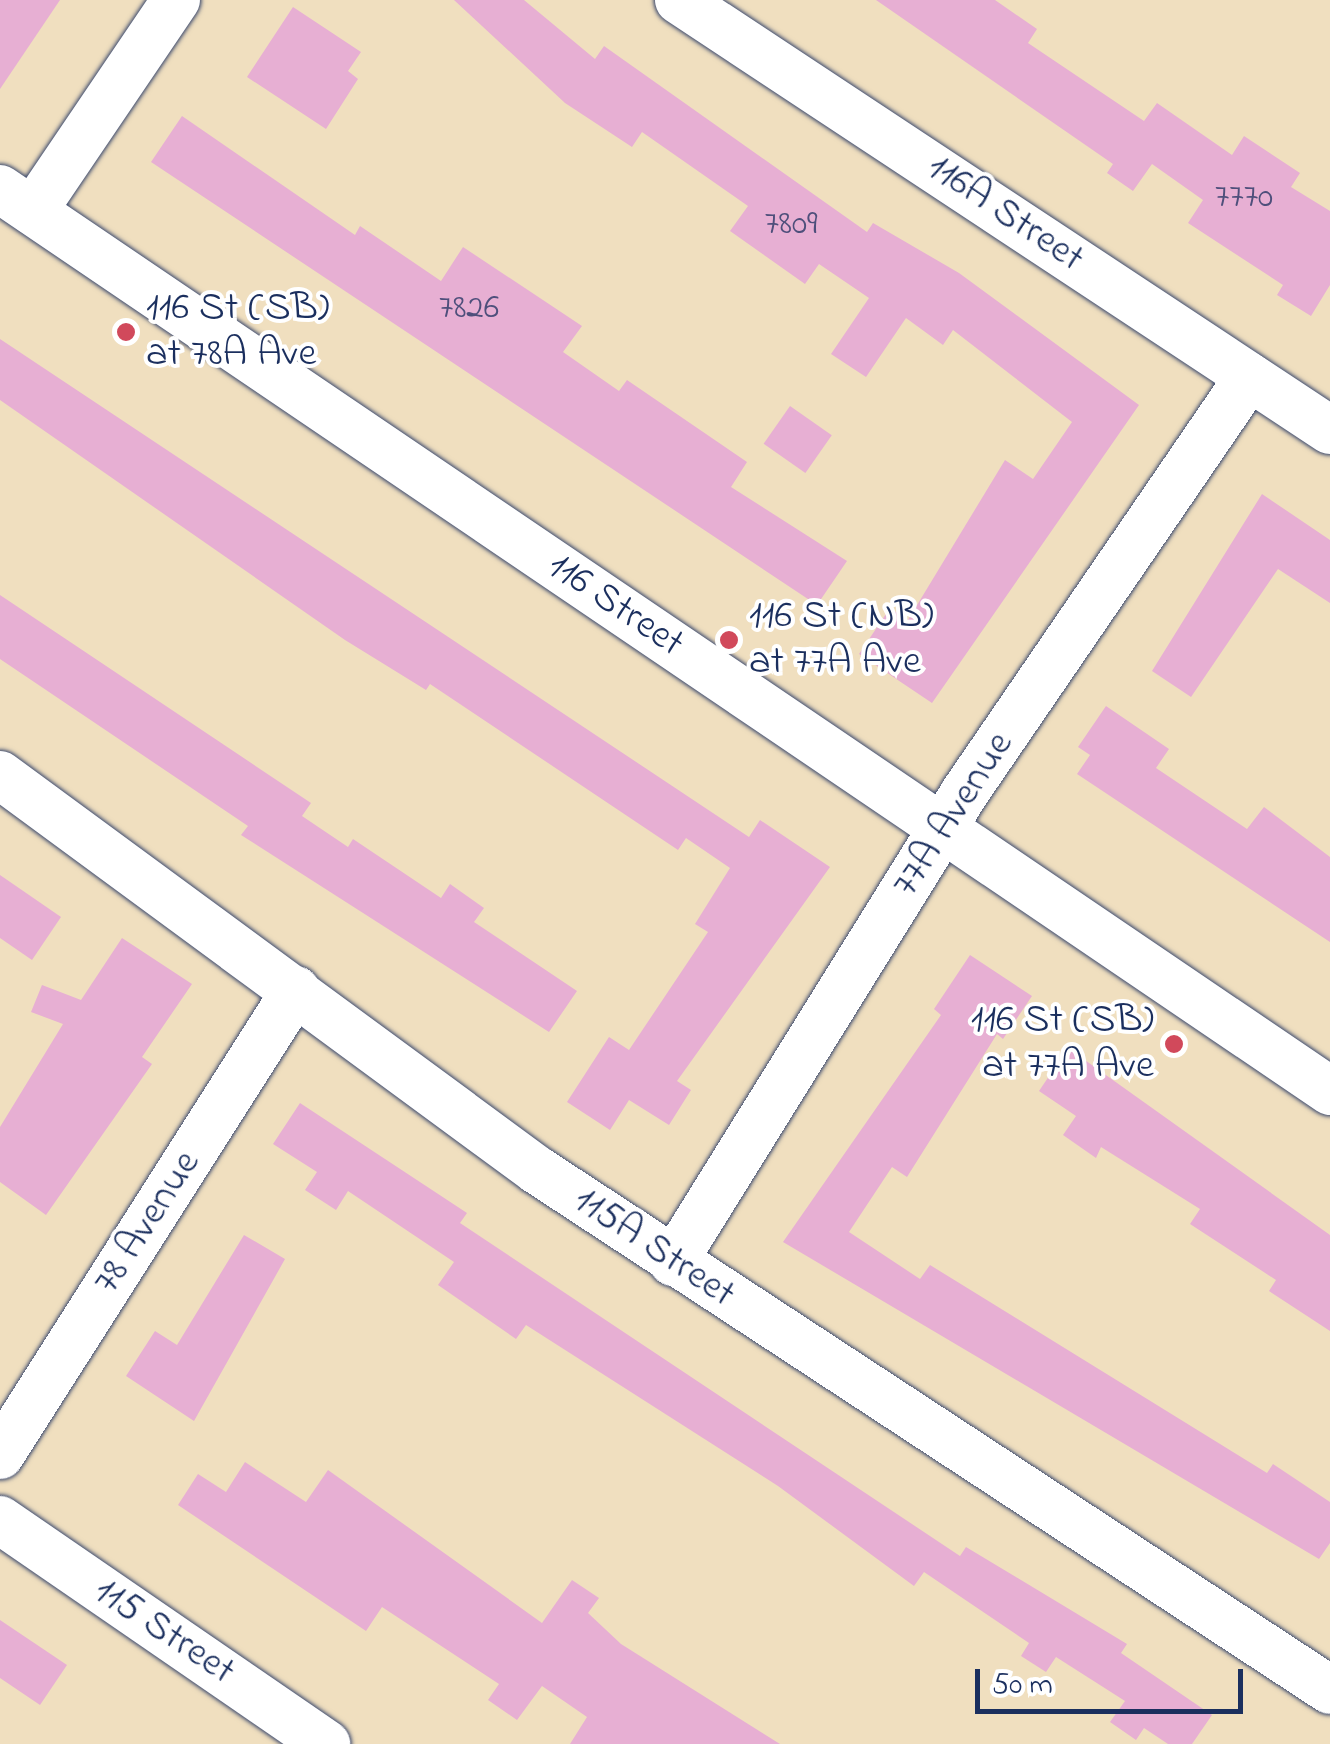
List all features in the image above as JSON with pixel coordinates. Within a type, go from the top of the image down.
[{"type":"street","points":[[16,200],[176,0]]},
{"type":"street","name":"116A Street","points":[[679,0],[1330,430]]},
{"type":"street","name":"116 Street","points":[[16,200],[1330,1090]]},
{"type":"street","name":"77A Avenue","points":[[672,1262],[943,829],[1249,377]]},
{"type":"street","name":"115A Street","points":[[0,775],[672,1262],[1330,1690]]},
{"type":"street","name":"78 Avenue","points":[[0,1455],[296,990]]},
{"type":"street","name":"115 Street","points":[[0,1520],[326,1744]]},
{"type":"building","points":[[0,0],[60,0],[0,89]]},
{"type":"building","points":[[454,0],[524,0],[595,59],[604,46],[867,232],[873,223],[959,273],[1139,405],[932,703],[859,654],[890,608],[908,620],[1005,460],[1033,479],[1072,422],[953,330],[943,345],[906,318],[866,377],[831,354],[869,298],[819,264],[805,284],[730,231],[748,206],[642,132],[632,147],[565,103]]},
{"type":"building","points":[[876,0],[995,0],[1037,29],[1028,43],[1144,121],[1157,103],[1232,155],[1244,136],[1300,173],[1291,187],[1330,211],[1330,285],[1311,316],[1277,295],[1283,285],[1188,223],[1203,200],[1152,164],[1133,191],[1107,173],[1113,164]]},
{"type":"building","points":[[293,7],[361,52],[348,71],[358,79],[326,129],[247,77]]},
{"type":"building","points":[[182,116],[355,235],[360,226],[441,281],[463,247],[582,326],[563,352],[619,391],[627,380],[747,462],[731,487],[847,561],[817,605],[151,162]]},
{"type":"building","points":[[0,339],[749,837],[760,820],[830,867],[677,1081],[691,1090],[669,1125],[629,1100],[610,1130],[567,1102],[609,1037],[629,1050],[708,932],[695,924],[730,868],[686,838],[678,850],[430,684],[426,690],[345,640],[0,400]]},
{"type":"building","points":[[790,406],[832,435],[805,473],[764,444]]},
{"type":"building","points":[[1262,494],[1330,540],[1330,603],[1278,569],[1191,697],[1152,671]]},
{"type":"building","points":[[0,595],[311,803],[302,816],[348,847],[353,839],[441,898],[450,884],[484,908],[474,922],[577,991],[549,1032],[241,835],[248,826],[0,659]]},
{"type":"building","points":[[1106,706],[1169,749],[1156,768],[1247,829],[1264,807],[1330,857],[1330,942],[1077,774],[1090,755],[1078,747]]},
{"type":"building","points":[[0,875],[61,917],[32,960],[0,938]]},
{"type":"building","points":[[122,938],[192,984],[142,1057],[152,1064],[46,1215],[0,1182],[0,1127],[63,1024],[31,1012],[42,985],[81,1000]]},
{"type":"building","points":[[970,955],[1032,996],[1003,1039],[997,1034],[907,1177],[892,1167],[849,1232],[920,1279],[930,1265],[1267,1473],[1273,1464],[1330,1502],[1330,1543],[1319,1559],[783,1242],[941,1015],[934,1009]]},
{"type":"building","points":[[1068,1048],[1330,1235],[1330,1331],[1269,1291],[1276,1280],[1190,1224],[1200,1209],[1101,1147],[1096,1158],[1063,1135],[1076,1116],[1039,1091]]},
{"type":"building","points":[[300,1103],[467,1213],[460,1223],[960,1556],[966,1547],[1127,1644],[1121,1653],[1212,1715],[1192,1744],[1168,1744],[1144,1728],[1136,1740],[1110,1722],[1125,1701],[1056,1657],[1046,1672],[1021,1656],[1029,1643],[924,1572],[914,1586],[778,1486],[526,1325],[516,1339],[438,1285],[454,1262],[348,1191],[336,1210],[305,1190],[317,1172],[273,1144]]},
{"type":"building","points":[[244,1235],[285,1259],[194,1421],[126,1376],[155,1331],[177,1345]]},
{"type":"building","points":[[245,1462],[306,1502],[328,1470],[542,1623],[572,1580],[599,1598],[588,1613],[621,1644],[780,1744],[570,1744],[587,1717],[542,1686],[517,1720],[488,1700],[499,1684],[382,1607],[366,1631],[178,1505],[198,1474],[226,1492]]},
{"type":"building","points":[[0,1620],[67,1665],[40,1705],[0,1678]]},
{"type":"place","name":"116 St (SB) at 78A Ave","points":[[126,332]]},
{"type":"place","name":"116 St (NB) at 77A Ave","points":[[729,640]]},
{"type":"place","name":"116 St (SB) at 77A Ave","points":[[1174,1044]]}]
